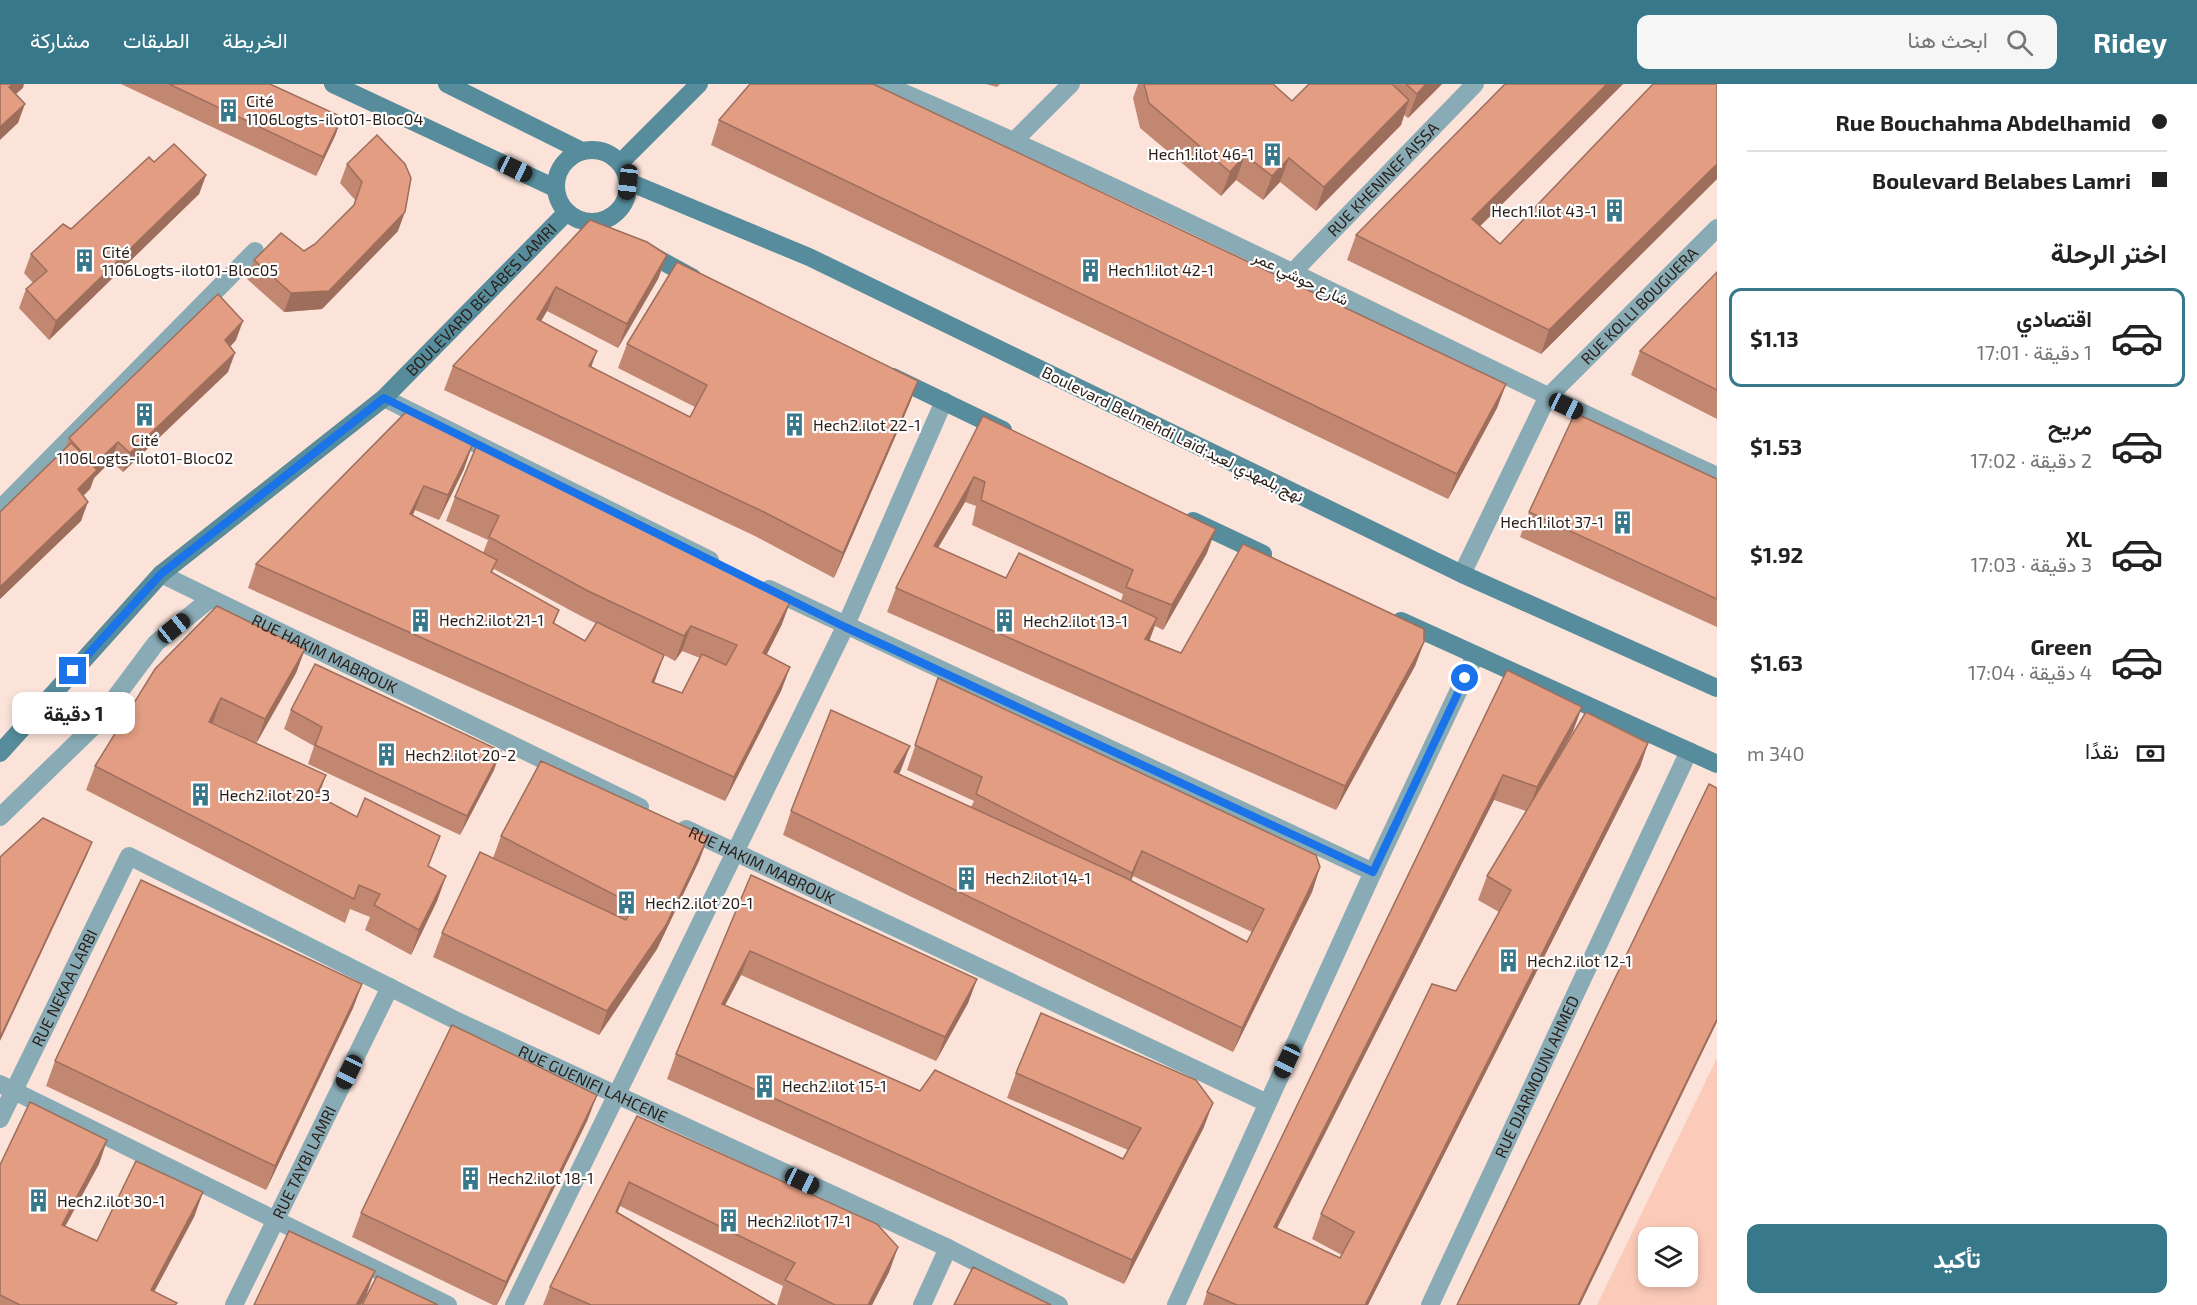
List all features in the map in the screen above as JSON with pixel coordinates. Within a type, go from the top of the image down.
[{"type":"main road","points":[[333,84],[555,188]]},
{"type":"main road","points":[[447,84],[582,151]]},
{"type":"main road","points":[[620,162],[699,84]]},
{"type":"main road","points":[[589,222],[605,220],[618,212],[627,198],[628,182],[620,162],[603,151],[582,151],[571,156],[562,165],[555,188],[558,201],[573,218],[589,222],[609,233]]},
{"type":"main road","name":"Boulevard Belmehdi Laïd;نهج بلمهدي لعيد","points":[[628,182],[809,257],[1462,574],[1717,688]]},
{"type":"main road","name":"BOULEVARD BELABES LAMRI","points":[[3,743],[161,574],[384,398],[567,212]]},
{"type":"main road","points":[[630,244],[711,287]]},
{"type":"main road","points":[[879,370],[1018,437]]},
{"type":"main road","points":[[1177,513],[1284,564]]},
{"type":"main road","points":[[1390,615],[1475,656],[1717,764]]},
{"type":"street","name":"شارع حوشي عمر","points":[[883,84],[1016,140],[1547,398],[1717,476]]},
{"type":"street","points":[[1016,140],[1071,84]]},
{"type":"street","name":"RUE KHENINEF AISSA","points":[[1291,274],[1476,84]]},
{"type":"street","name":"RUE KOLLI BOUGUERA","points":[[1462,574],[1547,398],[1717,228]]},
{"type":"street","points":[[0,508],[255,250]]},
{"type":"street","points":[[384,398],[727,568]]},
{"type":"street","points":[[514,1305],[845,627],[944,401]]},
{"type":"street","name":"RUE HAKIM MABROUK","points":[[161,574],[735,853],[1267,1104]]},
{"type":"street","points":[[748,579],[845,627],[1373,872]]},
{"type":"street","points":[[0,817],[94,726],[156,643],[210,599]]},
{"type":"street","points":[[1176,1305],[1373,872],[1475,656]]},
{"type":"street","name":"RUE DJARMOUNI AHMED","points":[[1430,1305],[1689,751]]},
{"type":"street","name":"RUE GUENIFI LAHCENE","points":[[129,856],[390,987],[616,1096],[948,1248],[1059,1305]]},
{"type":"street","name":"RUE NEKAA LARBI","points":[[0,1119],[7,1088],[129,856]]},
{"type":"street","name":"RUE TAYBI LAMRI","points":[[234,1305],[390,987]]},
{"type":"street","points":[[7,1088],[448,1305]]},
{"type":"street","points":[[922,1305],[948,1248]]},
{"type":"shaded area","points":[[1717,1058],[1717,1305],[1597,1305]]},
{"type":"building","points":[[0,84],[13,84],[9,87],[25,104],[0,127]]},
{"type":"building","points":[[169,84],[270,84],[342,117],[323,157]]},
{"type":"building","name":"Hech1.ilot 42-1","points":[[750,84],[873,84],[1506,384],[1457,474],[719,120]]},
{"type":"building","name":"Hech1.ilot 46-1","points":[[1144,84],[1273,84],[1292,101],[1309,84],[1392,84],[1409,100],[1324,187],[1289,158],[1272,176],[1245,155],[1230,172],[1149,103]]},
{"type":"building","points":[[1406,84],[1426,84],[1417,94]]},
{"type":"building","name":"Hech1.ilot 43-1","points":[[1505,84],[1607,84],[1472,219],[1500,244],[1653,84],[1717,84],[1717,164],[1549,330],[1356,235]]},
{"type":"building","points":[[377,135],[405,164],[411,178],[405,212],[329,291],[291,293],[254,260],[281,233],[304,251],[315,244],[354,205],[362,182],[347,164]]},
{"type":"building","name":"Cité 1106Logts-ilot01-Bloc05","points":[[174,144],[206,175],[56,321],[26,289],[47,271],[31,254],[63,224],[71,229],[149,157],[154,162]]},
{"type":"building","name":"Hech2.ilot 22-1","points":[[590,220],[647,242],[667,255],[627,324],[556,287],[537,319],[597,351],[589,366],[690,417],[707,385],[627,344],[677,262],[918,381],[843,553],[764,512],[453,366]]},
{"type":"building","points":[[1717,272],[1717,390],[1640,351]]},
{"type":"building","points":[[218,294],[243,321],[225,340],[235,353],[130,453],[118,442],[93,466],[97,470],[78,489],[88,502],[0,587],[0,512],[71,443],[89,460],[69,438]]},
{"type":"building","name":"Hech2.ilot 21-1","points":[[407,411],[473,444],[448,495],[424,486],[410,514],[497,560],[491,572],[559,610],[553,623],[585,641],[597,622],[664,655],[652,682],[682,693],[702,654],[726,665],[737,645],[691,626],[684,636],[588,591],[489,537],[499,516],[455,497],[477,445],[791,600],[763,653],[790,667],[734,777],[256,564]]},
{"type":"building","name":"Hech1.ilot 37-1","points":[[1575,413],[1717,479],[1717,599],[1529,512]]},
{"type":"building","name":"Hech2.ilot 13-1","points":[[983,416],[1216,529],[1172,605],[1126,587],[1133,570],[981,500],[985,482],[974,477],[934,546],[1006,578],[1019,553],[1157,618],[1145,639],[1181,653],[1243,544],[1424,629],[1424,642],[1345,786],[896,588]]},
{"type":"building","name":"Hech2.ilot 20-3","points":[[217,606],[305,649],[265,719],[221,698],[209,722],[326,775],[316,795],[357,817],[365,798],[440,836],[428,866],[446,876],[419,930],[374,905],[380,894],[359,885],[354,899],[95,766],[155,669]]},
{"type":"building","name":"Hech2.ilot 20-2","points":[[315,664],[501,751],[467,816],[315,745],[322,727],[291,710]]},
{"type":"building","name":"Hech2.ilot 12-1","points":[[1507,670],[1582,707],[1537,787],[1503,775],[1274,1227],[1340,1258],[1354,1232],[1321,1214],[1432,984],[1456,991],[1511,890],[1487,876],[1586,712],[1648,743],[1365,1305],[1237,1305],[1207,1292]]},
{"type":"building","name":"Hech2.ilot 14-1","points":[[938,678],[1316,855],[1320,867],[1242,1028],[791,811],[831,710],[910,746],[894,772],[1126,878],[1247,942],[1264,909],[1142,851],[1132,873],[976,794],[982,777],[915,745]]},
{"type":"building","name":"Hech2.ilot 20-1","points":[[541,761],[708,837],[666,925],[607,1011],[442,933],[480,852],[626,920],[634,905],[501,836]]},
{"type":"building","points":[[1709,784],[1717,788],[1717,1019],[1578,1305],[1457,1305]]},
{"type":"building","points":[[43,818],[92,842],[0,1038],[0,857]]},
{"type":"building","name":"Hech2.ilot 15-1","points":[[751,875],[977,979],[945,1037],[750,951],[722,1004],[920,1091],[935,1070],[1123,1159],[1141,1128],[1016,1073],[1041,1013],[1196,1080],[1213,1103],[1132,1260],[676,1054]]},
{"type":"building","points":[[141,880],[362,984],[275,1166],[55,1061]]},
{"type":"building","name":"Hech2.ilot 18-1","points":[[452,1025],[597,1095],[506,1282],[361,1213]]},
{"type":"building","name":"Hech2.ilot 30-1","points":[[30,1102],[107,1140],[62,1225],[97,1241],[136,1161],[203,1192],[151,1290],[177,1303],[175,1305],[20,1305],[0,1295],[0,1165]]},
{"type":"building","name":"Hech2.ilot 17-1","points":[[637,1116],[877,1224],[898,1247],[868,1305],[835,1305],[785,1280],[795,1263],[629,1182],[616,1212],[775,1305],[591,1305],[550,1287]]},
{"type":"building","points":[[289,1231],[375,1271],[356,1305],[254,1305]]},
{"type":"building","points":[[973,1267],[1051,1305],[954,1305]]},
{"type":"building","points":[[377,1276],[438,1305],[362,1305]]},
{"type":"place","name":"Cité 1106Logts-ilot01-Bloc04","points":[[228,110]]},
{"type":"place","name":"Hech1.ilot 46-1","points":[[1272,154]]},
{"type":"place","name":"Hech1.ilot 43-1","points":[[1615,211]]},
{"type":"place","name":"Cité 1106Logts-ilot01-Bloc05","points":[[84,261]]},
{"type":"place","name":"Hech1.ilot 42-1","points":[[1090,270]]},
{"type":"place","name":"Cité 1106Logts-ilot01-Bloc02","points":[[145,415]]},
{"type":"place","name":"Hech2.ilot 22-1","points":[[795,425]]},
{"type":"place","name":"Hech1.ilot 37-1","points":[[1622,522]]},
{"type":"place","name":"Hech2.ilot 21-1","points":[[421,620]]},
{"type":"place","name":"Hech2.ilot 13-1","points":[[1005,621]]},
{"type":"place","name":"Hech2.ilot 20-2","points":[[387,755]]},
{"type":"place","name":"Hech2.ilot 20-3","points":[[201,795]]},
{"type":"place","name":"Hech2.ilot 14-1","points":[[967,878]]},
{"type":"place","name":"Hech2.ilot 20-1","points":[[627,903]]},
{"type":"place","name":"Hech2.ilot 12-1","points":[[1509,961]]},
{"type":"place","name":"Hech2.ilot 15-1","points":[[764,1086]]},
{"type":"place","name":"Hech2.ilot 18-1","points":[[470,1178]]},
{"type":"place","name":"Hech2.ilot 30-1","points":[[39,1201]]},
{"type":"place","name":"Hech2.ilot 17-1","points":[[729,1221]]},
{"type":"route","points":[[73,671],[161,574],[384,398],[845,627],[1373,872],[1465,678]]}]
